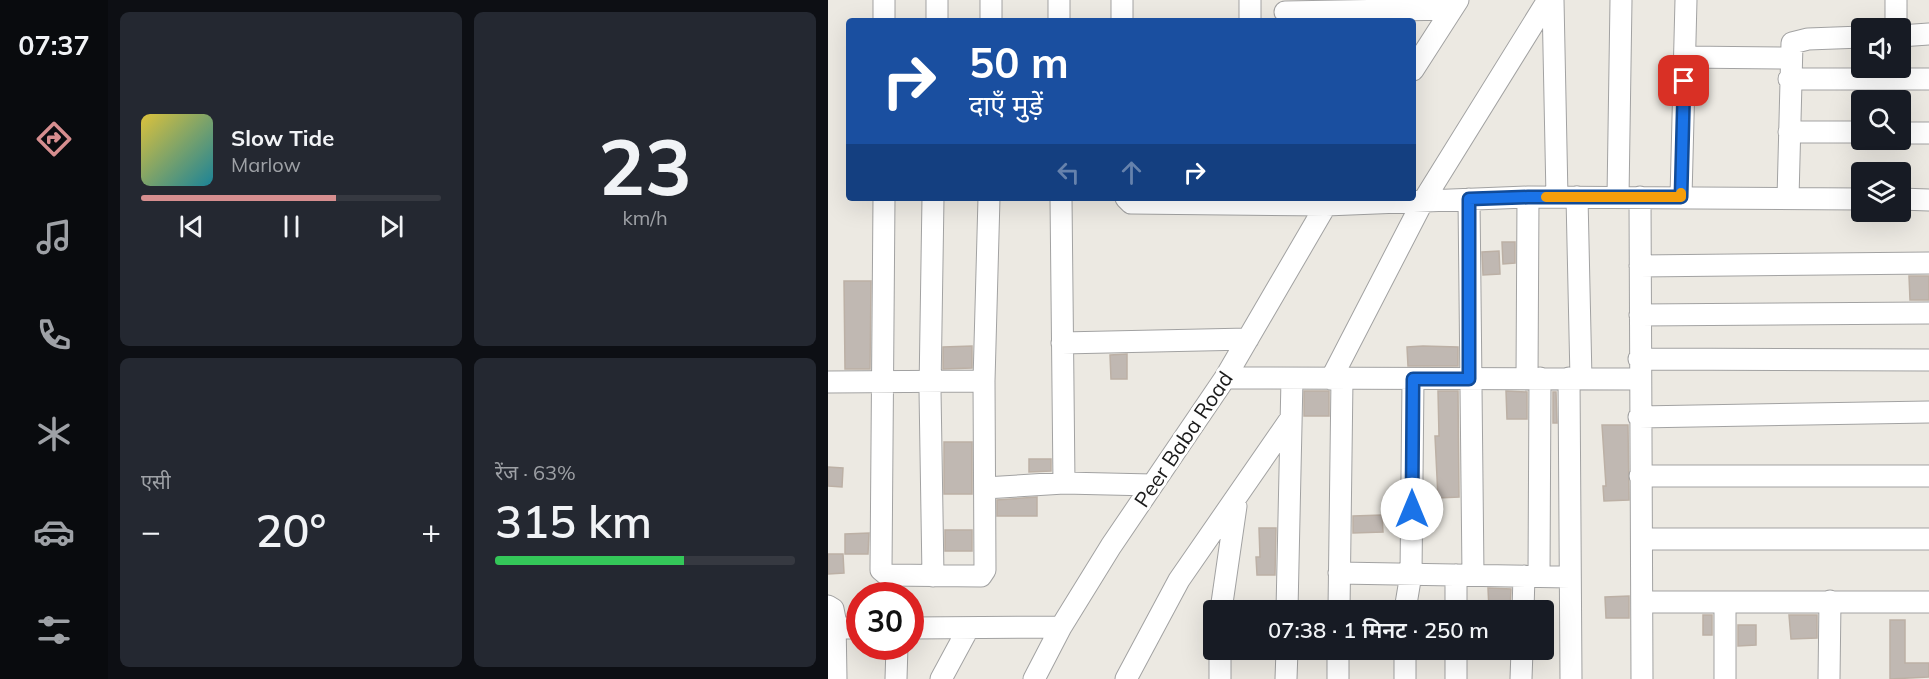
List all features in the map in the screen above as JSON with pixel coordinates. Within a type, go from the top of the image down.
[{"type":"street","points":[[884,0],[884,18]]},
{"type":"street","points":[[937,0],[937,18]]},
{"type":"street","points":[[991,0],[991,18]]},
{"type":"street","points":[[1059,0],[1059,18]]},
{"type":"street","points":[[1122,0],[1122,18]]},
{"type":"street","points":[[1250,0],[1250,18]]},
{"type":"street","points":[[1339,600],[1336,379],[1422,203],[1548,0]]},
{"type":"street","points":[[1553,0],[1567,197],[1575,379],[1570,576],[1571,679]]},
{"type":"street","points":[[1618,197],[1621,0]]},
{"type":"street","points":[[1681,197],[1686,0]]},
{"type":"street","points":[[1896,0],[1896,18]]},
{"type":"street","points":[[1284,12],[1455,4]]},
{"type":"street","points":[[1416,65],[1455,4]]},
{"type":"street","points":[[1911,35],[1929,34]]},
{"type":"street","points":[[1788,198],[1790,47],[1796,40],[1851,38]]},
{"type":"street","points":[[1685,57],[1790,69],[1929,80]]},
{"type":"street","points":[[1789,132],[1851,132]]},
{"type":"street","points":[[1911,133],[1929,133]]},
{"type":"street","points":[[1526,600],[1532,576],[1533,378],[1528,197]]},
{"type":"street","points":[[1129,201],[1131,203],[1328,201],[1422,203],[1528,197],[1851,199]]},
{"type":"street","points":[[1640,197],[1639,417],[1642,679]]},
{"type":"street","points":[[1459,600],[1465,575],[1469,379],[1469,199]]},
{"type":"street","points":[[1911,199],[1929,200]]},
{"type":"street","points":[[884,201],[881,570],[887,575],[933,576],[984,574],[984,381],[989,201]]},
{"type":"street","points":[[933,201],[930,382],[933,576]]},
{"type":"street","points":[[1061,201],[1064,483]]},
{"type":"street","name":"Peer Baba Road","points":[[1034,679],[1061,627],[1152,485],[1225,378],[1328,201]]},
{"type":"street","points":[[1640,266],[1929,263]]},
{"type":"street","points":[[1640,315],[1929,314]]},
{"type":"street","points":[[1062,343],[1248,339]]},
{"type":"street","points":[[1225,378],[1575,379],[1639,369],[1929,360]]},
{"type":"street","points":[[1287,600],[1292,379]]},
{"type":"street","points":[[1407,600],[1411,574],[1413,379]]},
{"type":"street","points":[[828,382],[984,381]]},
{"type":"street","points":[[1639,417],[1929,412]]},
{"type":"street","points":[[1126,679],[1179,580],[1237,500],[1291,418]]},
{"type":"street","points":[[1640,476],[1929,476]]},
{"type":"street","points":[[985,488],[1064,483],[1152,485]]},
{"type":"street","points":[[1222,600],[1237,500]]},
{"type":"street","points":[[1642,539],[1929,538]]},
{"type":"street","points":[[1339,573],[1570,576]]},
{"type":"street","points":[[1829,679],[1830,601]]},
{"type":"street","points":[[1642,602],[1929,602]]},
{"type":"street","points":[[1725,602],[1725,679]]},
{"type":"street","points":[[828,606],[833,609],[836,628],[836,679]]},
{"type":"street","points":[[924,628],[1061,627]]},
{"type":"street","points":[[836,628],[846,628]]},
{"type":"street","points":[[941,679],[968,629]]},
{"type":"street","points":[[896,679],[897,660]]},
{"type":"street","points":[[1220,660],[1220,679]]},
{"type":"street","points":[[1286,679],[1287,660]]},
{"type":"street","points":[[1338,660],[1338,679]]},
{"type":"street","points":[[1405,660],[1405,679]]},
{"type":"street","points":[[1456,660],[1456,679]]},
{"type":"street","points":[[1521,679],[1522,660]]},
{"type":"building","points":[[1502,242],[1515,242],[1515,263],[1503,264]]},
{"type":"building","points":[[1499,251],[1500,274],[1483,275],[1482,252]]},
{"type":"building","points":[[1909,276],[1929,276],[1929,300],[1910,300]]},
{"type":"building","points":[[844,281],[871,281],[870,369],[845,369]]},
{"type":"building","points":[[972,346],[972,368],[943,369],[943,347]]},
{"type":"building","points":[[1407,347],[1458,347],[1458,366],[1408,366]]},
{"type":"building","points":[[1127,354],[1127,379],[1111,379],[1110,355]]},
{"type":"building","points":[[1304,391],[1329,391],[1329,416],[1304,416]]},
{"type":"building","points":[[1438,391],[1458,391],[1459,497],[1438,498],[1435,436],[1439,436]]},
{"type":"building","points":[[1506,391],[1527,392],[1527,419],[1507,419]]},
{"type":"building","points":[[1553,392],[1556,392],[1557,423],[1553,423]]},
{"type":"building","points":[[1602,425],[1628,425],[1629,500],[1604,501],[1603,486],[1606,486]]},
{"type":"building","points":[[944,442],[972,442],[972,494],[944,494]]},
{"type":"building","points":[[1029,459],[1051,459],[1051,471],[1029,472]]},
{"type":"building","points":[[828,467],[843,468],[842,487],[828,486]]},
{"type":"building","points":[[1037,497],[1037,516],[997,516],[997,500]]},
{"type":"building","points":[[1382,515],[1383,532],[1353,533],[1353,516]]},
{"type":"building","points":[[1259,528],[1276,528],[1275,575],[1257,575],[1256,557],[1260,557]]},
{"type":"building","points":[[945,530],[972,530],[972,551],[945,551]]},
{"type":"building","points":[[869,533],[868,554],[845,554],[845,534]]},
{"type":"building","points":[[828,554],[843,554],[844,573],[828,574]]},
{"type":"building","points":[[1488,588],[1511,589],[1510,600],[1489,600]]},
{"type":"building","points":[[1629,596],[1629,618],[1606,618],[1605,597]]},
{"type":"building","points":[[1703,615],[1712,615],[1712,635],[1703,635]]},
{"type":"building","points":[[1789,615],[1817,615],[1817,638],[1791,639]]},
{"type":"building","points":[[1890,620],[1905,620],[1905,663],[1929,663],[1929,677],[1890,679]]},
{"type":"building","points":[[1738,625],[1756,625],[1756,645],[1738,646]]},
{"type":"slow traffic","points":[[1546,197],[1681,197],[1681,193]]},
{"type":"route","points":[[1412,509],[1413,379],[1469,379],[1469,199],[1681,197],[1684,81]]}]
